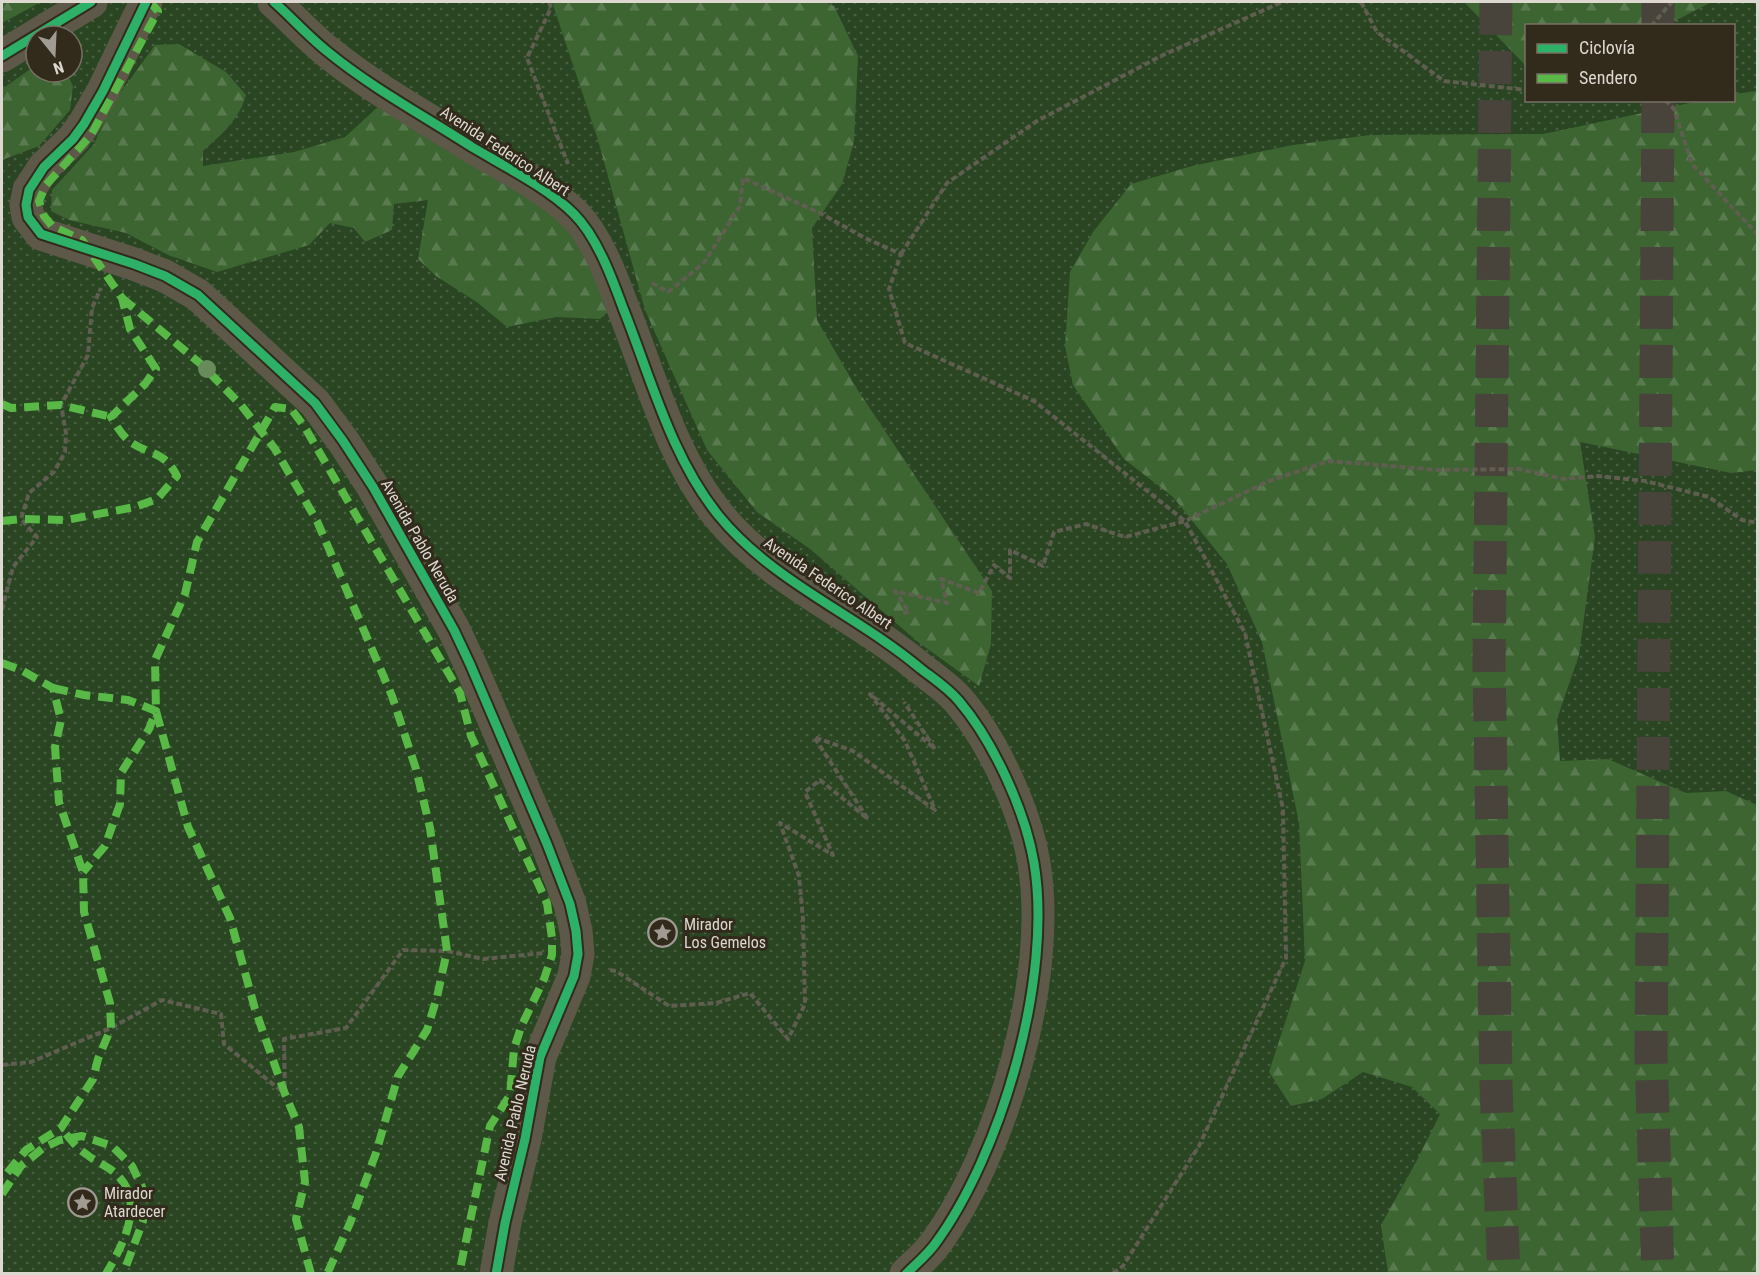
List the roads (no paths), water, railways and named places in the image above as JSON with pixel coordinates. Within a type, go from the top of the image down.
[{"type":"street","points":[[2,56],[90,2]]},
{"type":"street","name":"Avenida Pablo Neruda","points":[[146,2],[103,91],[84,124],[74,139],[44,167],[29,190],[26,205],[28,217],[41,234],[165,276],[198,295],[315,403],[344,441],[400,534],[454,630],[470,664],[548,844],[570,904],[578,954],[574,976],[540,1058],[496,1274]]},
{"type":"street","name":"Avenida Federico Albert","points":[[274,2],[327,51],[375,85],[536,185],[576,215],[604,258],[667,424],[692,475],[719,515],[752,549],[787,576],[901,651],[957,698],[987,741],[1019,808],[1034,863],[1037,913],[1035,972],[1027,1016],[1007,1096],[985,1156],[962,1201],[933,1246],[906,1274]]},
{"type":"tunnel","points":[[1496,2],[1489,664],[1496,1086],[1504,1274]]},
{"type":"tunnel","points":[[1658,2],[1658,24]]},
{"type":"tunnel","points":[[1658,102],[1651,1056],[1658,1274]]},
{"type":"place","name":"Mirador Los Gemelos","points":[[663,933]]},
{"type":"place","name":"Mirador Atardecer","points":[[83,1202]]}]
